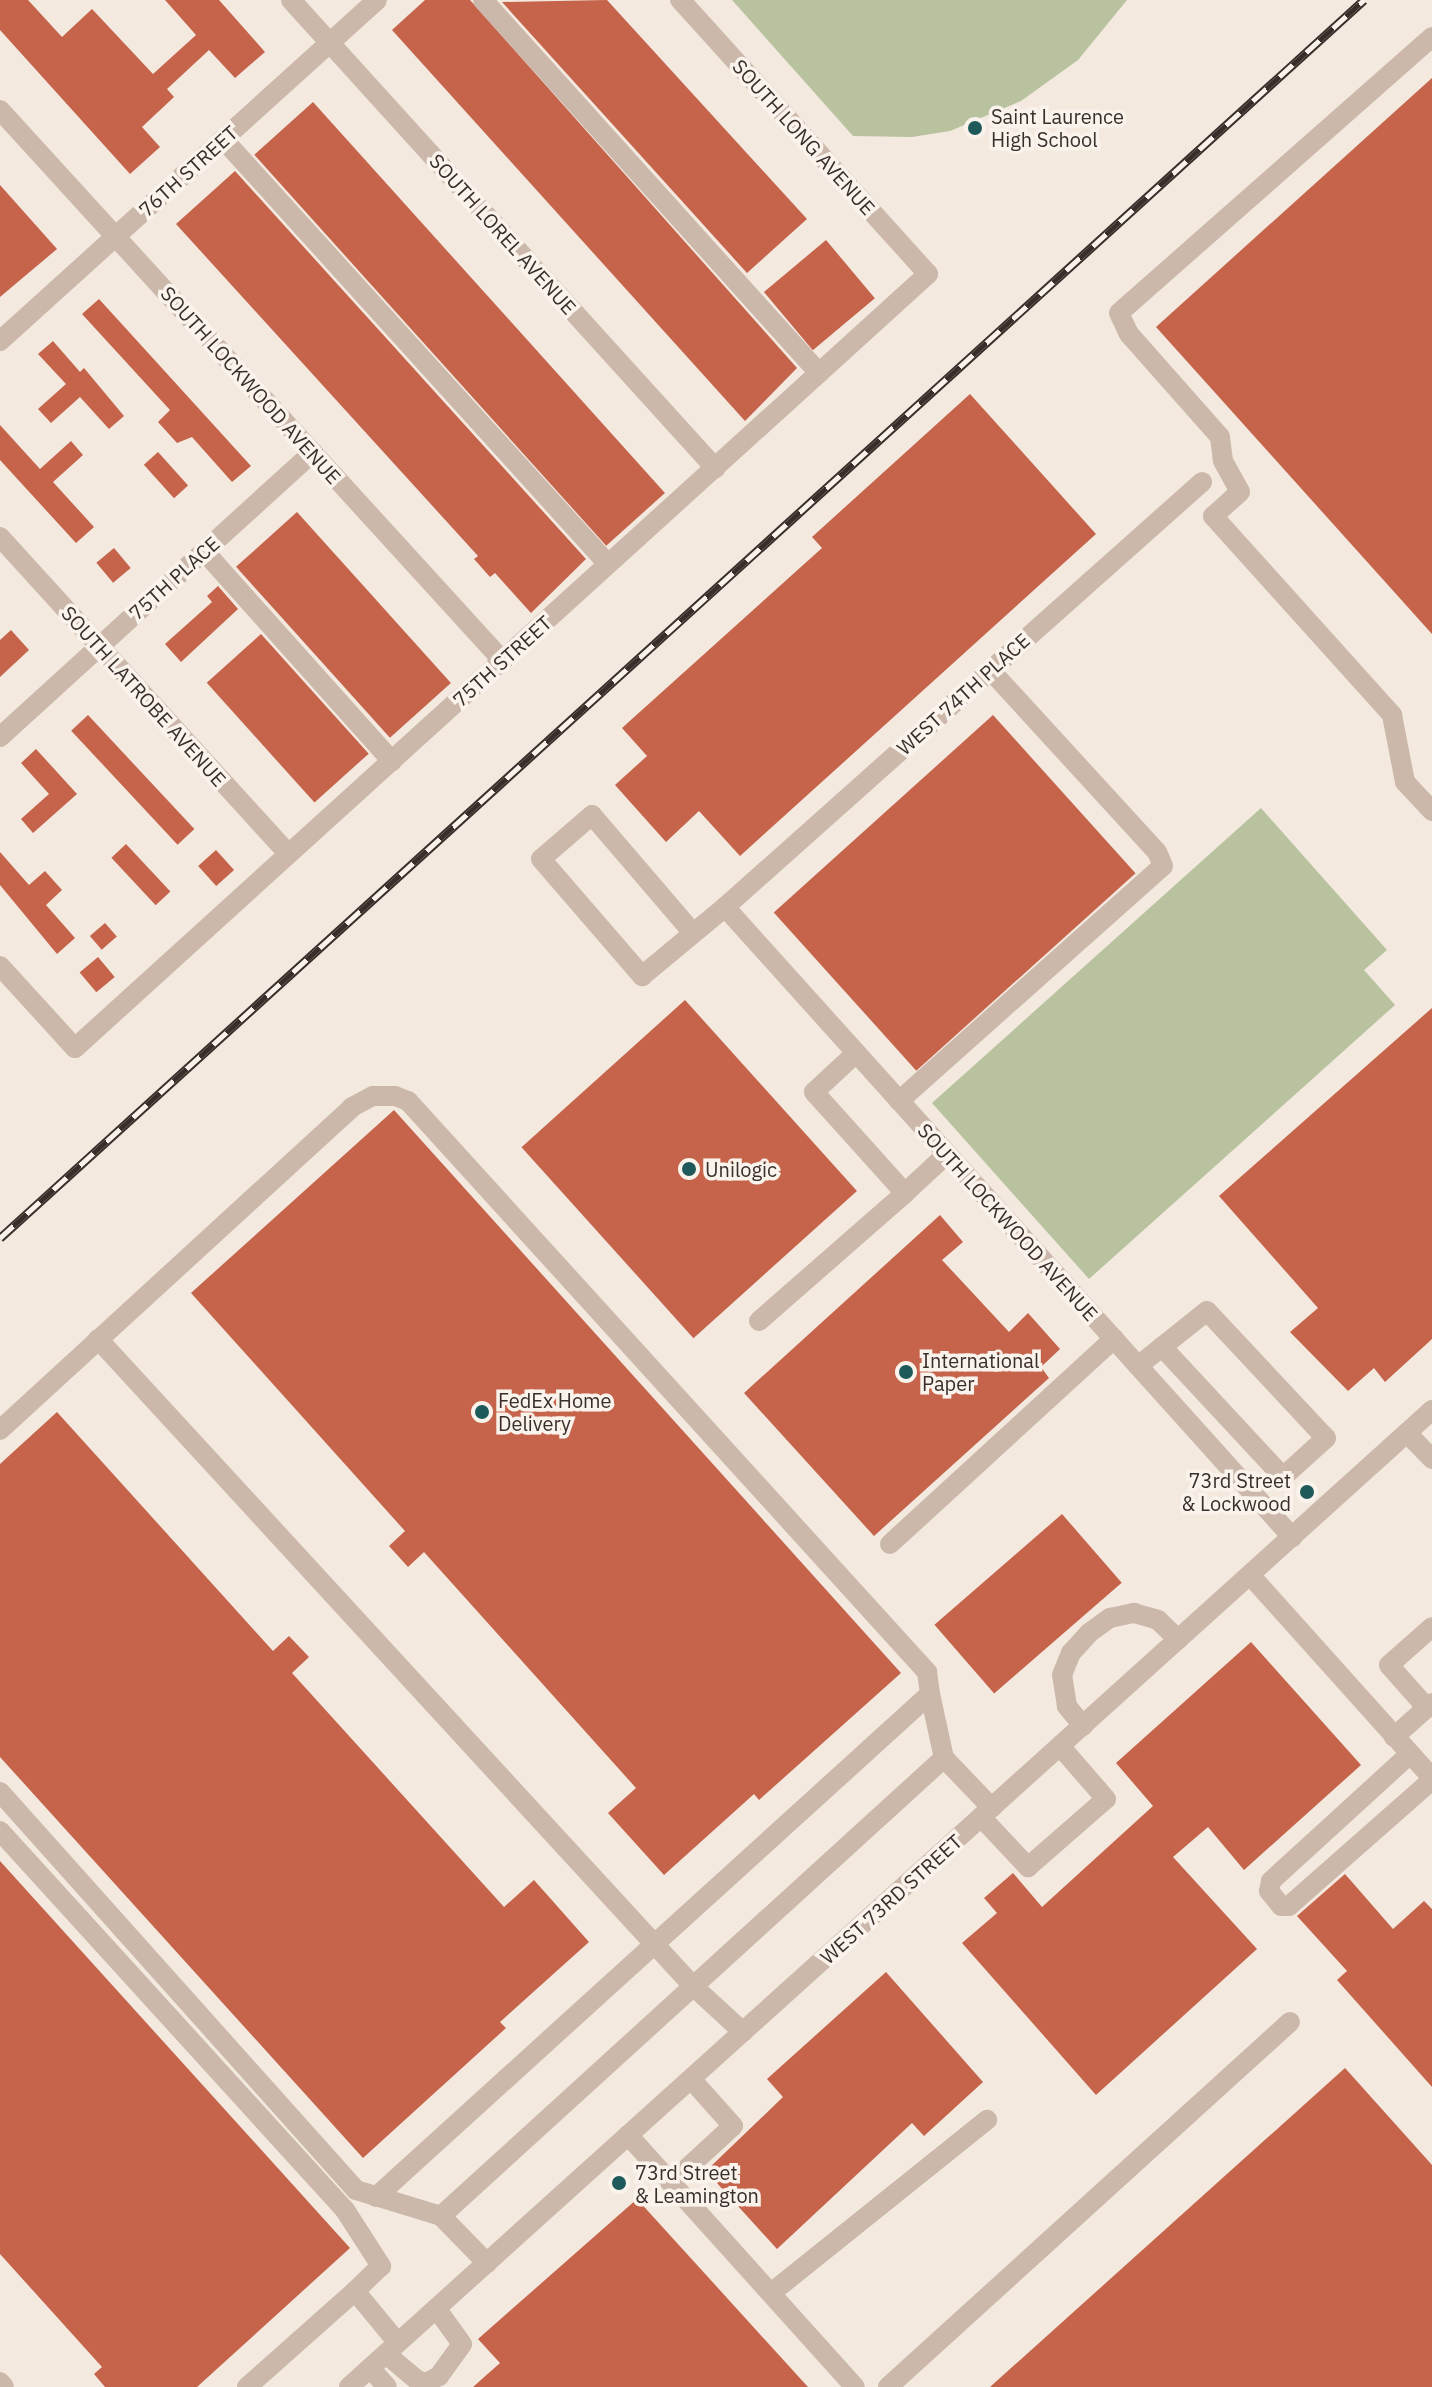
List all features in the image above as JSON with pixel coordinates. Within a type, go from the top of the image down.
[{"type":"street","name":"SOUTH LOREL AVENUE","points":[[291,0],[715,468]]},
{"type":"street","name":"76TH STREET","points":[[2,335],[116,237],[377,0]]},
{"type":"street","points":[[483,0],[819,373]]},
{"type":"street","name":"SOUTH LONG AVENUE","points":[[680,0],[928,274]]},
{"type":"street","points":[[1432,37],[1119,313],[1129,334],[1220,437],[1223,461],[1240,492],[1213,516],[1392,715],[1405,782],[1432,811]]},
{"type":"street","name":"SOUTH LOCKWOOD AVENUE","points":[[0,110],[503,661]]},
{"type":"street","points":[[223,139],[608,564]]},
{"type":"street","name":"75TH STREET","points":[[0,966],[75,1048],[928,274]]},
{"type":"street","name":"75TH PLACE","points":[[0,737],[313,452]]},
{"type":"street","name":"WEST 74TH PLACE","points":[[693,933],[592,815],[541,859],[642,976],[725,907],[1202,482]]},
{"type":"street","name":"SOUTH LATROBE AVENUE","points":[[0,537],[288,854]]},
{"type":"street","points":[[204,551],[392,761]]},
{"type":"street","points":[[899,1101],[1163,866],[1157,852],[990,670]]},
{"type":"street","name":"SOUTH LOCKWOOD AVENUE","points":[[725,907],[1292,1537]]},
{"type":"street","points":[[856,1053],[814,1092],[905,1193]]},
{"type":"street","points":[[0,1430],[352,1107],[373,1096],[408,1101],[927,1672],[944,1758],[1028,1867],[1106,1799],[1060,1746]]},
{"type":"street","points":[[759,1321],[947,1154]]},
{"type":"street","points":[[1138,1366],[1207,1311],[1326,1438],[1283,1477],[1162,1347]]},
{"type":"street","points":[[98,1339],[693,1986],[743,2032]]},
{"type":"street","points":[[890,1544],[1114,1339]]},
{"type":"street","name":"WEST 73RD STREET","points":[[349,2387],[1432,1410]]},
{"type":"street","points":[[1407,1433],[1432,1459]]},
{"type":"street","points":[[1250,1575],[1394,1737],[1410,1754],[1432,1779],[1289,1906],[1281,1906],[1269,1891],[1271,1881],[1410,1754]]},
{"type":"street","points":[[1083,1726],[1067,1706],[1062,1675],[1071,1653],[1089,1633],[1110,1618],[1134,1613],[1158,1620],[1178,1639]]},
{"type":"street","points":[[1394,1737],[1430,1706],[1389,1665],[1432,1627]]},
{"type":"street","points":[[376,2197],[930,1694]]},
{"type":"street","points":[[441,2216],[944,1758]]},
{"type":"street","points":[[0,1792],[356,2190],[441,2216],[487,2263]]},
{"type":"street","points":[[0,1831],[345,2210],[381,2266],[247,2387]]},
{"type":"street","points":[[888,2387],[1290,2022]]},
{"type":"street","points":[[671,2183],[733,2126],[691,2079]]},
{"type":"street","points":[[771,2293],[987,2120]]},
{"type":"street","points":[[628,2135],[855,2387]]},
{"type":"street","points":[[355,2291],[392,2348],[417,2380],[426,2383],[439,2376],[462,2344],[436,2308]]},
{"type":"street","points":[[370,2368],[387,2387]]},
{"type":"street","points":[[0,2382],[4,2387]]},
{"type":"green space","points":[[732,0],[1127,0],[1078,60],[1021,101],[950,131],[912,137],[853,136]]},
{"type":"green space","points":[[1261,808],[1387,950],[1364,970],[1395,1005],[1089,1279],[932,1103]]},
{"type":"building","points":[[0,0],[28,0],[62,37],[92,9],[153,74],[196,35],[165,0],[219,0],[265,52],[235,78],[209,50],[167,89],[174,97],[142,127],[160,147],[130,174],[0,30]]},
{"type":"building","points":[[425,0],[470,0],[797,368],[745,421],[392,30]]},
{"type":"building","points":[[607,0],[807,219],[747,273],[502,2]]},
{"type":"building","points":[[1432,78],[1432,634],[1156,327]]},
{"type":"building","points":[[313,102],[665,493],[606,546],[254,155]]},
{"type":"building","points":[[235,171],[586,559],[531,613],[495,573],[490,577],[474,559],[478,556],[176,224]]},
{"type":"building","points":[[0,185],[57,249],[0,297]]},
{"type":"building","points":[[826,240],[875,298],[813,350],[764,292]]},
{"type":"building","points":[[99,299],[251,466],[232,482],[192,437],[177,443],[158,422],[170,410],[82,314]]},
{"type":"building","points":[[53,341],[80,372],[84,368],[124,416],[109,429],[80,397],[51,423],[38,409],[66,384],[38,354]]},
{"type":"building","points":[[970,394],[1096,534],[740,856],[699,811],[666,842],[615,785],[647,756],[622,728],[822,548],[812,537]]},
{"type":"building","points":[[0,425],[40,469],[71,441],[83,455],[53,482],[94,527],[76,543],[0,460]]},
{"type":"building","points":[[158,452],[188,485],[174,498],[144,465]]},
{"type":"building","points":[[297,512],[451,683],[390,738],[236,567]]},
{"type":"building","points":[[114,548],[131,568],[113,583],[96,563]]},
{"type":"building","points":[[218,586],[238,609],[181,662],[165,644],[212,602],[207,596]]},
{"type":"building","points":[[11,630],[29,650],[0,677],[0,640]]},
{"type":"building","points":[[261,634],[369,754],[314,802],[207,683]]},
{"type":"building","points":[[88,715],[194,829],[178,845],[71,731]]},
{"type":"building","points":[[993,715],[1136,873],[916,1071],[774,912]]},
{"type":"building","points":[[36,749],[77,794],[33,833],[21,819],[49,794],[21,763]]},
{"type":"building","points":[[126,844],[170,892],[156,905],[111,858]]},
{"type":"building","points":[[216,850],[234,870],[216,886],[198,866]]},
{"type":"building","points":[[0,852],[29,885],[45,871],[62,890],[46,905],[75,938],[57,954],[0,885]]},
{"type":"building","points":[[105,923],[117,937],[102,950],[90,936]]},
{"type":"building","points":[[98,957],[115,977],[96,992],[80,972]]},
{"type":"building","name":"Unilogic","points":[[685,1000],[857,1191],[693,1338],[522,1147]]},
{"type":"building","points":[[1432,1008],[1432,1339],[1385,1382],[1374,1368],[1348,1391],[1290,1332],[1318,1308],[1219,1196]]},
{"type":"building","name":"FedEx Home Delivery","points":[[394,1110],[901,1673],[759,1800],[754,1794],[664,1875],[608,1813],[636,1788],[424,1552],[408,1567],[389,1546],[405,1531],[191,1293]]},
{"type":"building","name":"International Paper","points":[[940,1215],[963,1242],[942,1260],[1009,1332],[1028,1313],[1060,1349],[1041,1367],[1049,1378],[874,1536],[744,1393]]},
{"type":"building","points":[[57,1412],[273,1651],[289,1636],[309,1657],[292,1673],[504,1907],[534,1880],[589,1942],[500,2022],[506,2028],[363,2158],[0,1757],[0,1464]]},
{"type":"building","points":[[1062,1514],[1122,1583],[994,1694],[934,1625]]},
{"type":"building","points":[[1251,1642],[1361,1765],[1244,1870],[1208,1827],[1173,1857],[1257,1949],[1096,2095],[962,1943],[997,1913],[984,1898],[1013,1873],[1042,1907],[1153,1806],[1116,1763]]},
{"type":"building","points":[[0,1861],[350,2248],[197,2387],[105,2387],[94,2374],[102,2367],[0,2254]]},
{"type":"building","points":[[1345,1874],[1393,1929],[1424,1901],[1432,1909],[1432,2087],[1337,1980],[1347,1971],[1297,1916]]},
{"type":"building","points":[[886,1972],[983,2082],[924,2136],[912,2123],[777,2249],[706,2171],[783,2097],[767,2079]]},
{"type":"building","points":[[1345,2068],[1432,2165],[1432,2387],[990,2387]]},
{"type":"building","points":[[637,2199],[808,2387],[473,2387],[500,2363],[478,2339]]},
{"type":"railway","points":[[0,1238],[1364,0]]},
{"type":"place","name":"Saint Laurence High School","points":[[975,128]]},
{"type":"place","name":"Unilogic","points":[[689,1169]]},
{"type":"place","name":"International Paper","points":[[906,1372]]},
{"type":"place","name":"FedEx Home Delivery","points":[[482,1412]]},
{"type":"place","name":"73rd Street & Lockwood","points":[[1307,1492]]},
{"type":"place","name":"73rd Street & Leamington","points":[[619,2183]]}]
